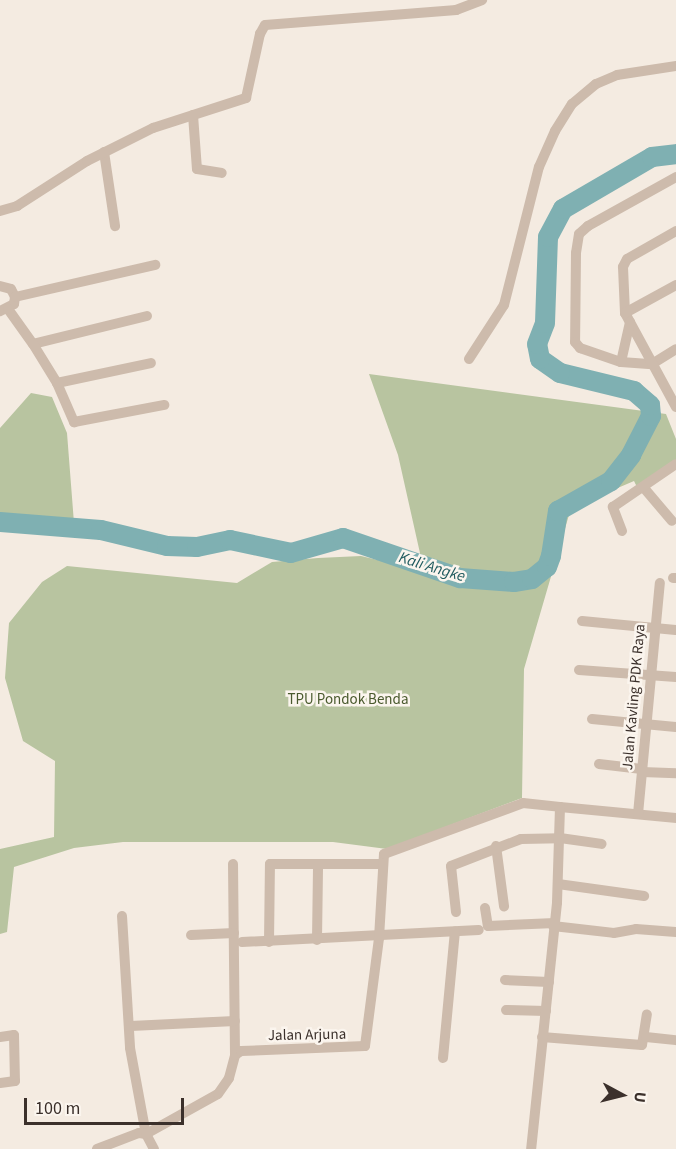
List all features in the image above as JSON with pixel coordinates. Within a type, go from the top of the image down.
[{"type":"street","points":[[0,211],[17,206],[104,152],[153,128],[246,98],[260,33],[267,24],[317,24],[456,10],[482,0]]},
{"type":"street","points":[[470,359],[504,305],[539,167],[555,131],[572,104],[596,84],[617,75],[676,66]]},
{"type":"street","points":[[193,116],[197,169],[222,173]]},
{"type":"street","points":[[104,152],[115,226]]},
{"type":"street","points":[[676,177],[588,226],[577,242],[575,342],[580,348],[621,362],[652,364],[676,349]]},
{"type":"street","points":[[621,362],[628,317],[625,261],[676,231]]},
{"type":"street","points":[[155,265],[15,297],[4,310],[33,344],[57,383],[76,422],[164,405]]},
{"type":"street","points":[[628,317],[676,285]]},
{"type":"street","points":[[0,286],[11,289],[15,297]]},
{"type":"street","points":[[33,344],[147,316]]},
{"type":"street","points":[[628,317],[675,405]]},
{"type":"street","points":[[57,383],[151,363]]},
{"type":"street","points":[[622,531],[613,507],[676,464]]},
{"type":"street","points":[[644,488],[672,521]]},
{"type":"street","name":"Jalan Kavling PDK Raya","points":[[638,814],[660,583]]},
{"type":"street","points":[[582,621],[676,630]]},
{"type":"street","points":[[579,669],[676,678]]},
{"type":"street","points":[[592,719],[676,727]]},
{"type":"street","points":[[599,764],[676,773]]},
{"type":"street","points":[[268,942],[270,864],[318,864],[383,859],[518,803],[676,818]]},
{"type":"street","points":[[531,1149],[558,884],[560,807]]},
{"type":"street","points":[[456,912],[451,866],[496,846],[521,839],[560,838],[602,844]]},
{"type":"street","points":[[496,846],[504,906]]},
{"type":"street","name":"Jalan Arjuna","points":[[235,1055],[241,1051],[365,1046],[379,938],[383,859]]},
{"type":"street","points":[[97,1149],[138,1133],[146,1134],[218,1094],[229,1078],[235,1055],[233,864]]},
{"type":"street","points":[[316,940],[318,864]]},
{"type":"street","points":[[558,884],[644,896]]},
{"type":"street","points":[[485,908],[488,926],[554,925],[614,933],[636,929],[676,932]]},
{"type":"street","points":[[122,916],[131,1026],[130,1048],[146,1134],[154,1149]]},
{"type":"street","points":[[242,942],[379,938],[479,930]]},
{"type":"street","points":[[443,1058],[455,932]]},
{"type":"street","points":[[191,935],[234,933]]},
{"type":"street","points":[[505,980],[549,982]]},
{"type":"street","points":[[506,1010],[546,1011]]},
{"type":"street","points":[[542,1037],[640,1046],[646,1037],[646,1014]]},
{"type":"street","points":[[131,1026],[235,1021]]},
{"type":"street","points":[[0,1037],[14,1035],[15,1081],[0,1083]]},
{"type":"street","points":[[646,1037],[676,1040]]},
{"type":"green space","name":"TPU Pondok Benda","points":[[369,374],[666,414],[676,439],[676,460],[637,487],[634,481],[571,508],[524,669],[522,798],[387,849],[333,842],[123,842],[74,848],[14,867],[7,932],[0,934],[0,849],[54,837],[55,761],[23,741],[5,678],[9,623],[42,582],[67,566],[237,583],[272,562],[318,558],[361,556],[424,571],[398,455]]},
{"type":"green space","points":[[31,393],[52,397],[67,433],[74,523],[7,521],[0,529],[0,428]]},
{"type":"waterway","name":"Kali Angke","points":[[0,522],[101,530],[167,546],[197,547],[230,540],[291,553],[343,538],[460,578],[514,582],[532,579],[547,567],[551,556],[558,511],[611,481],[631,455],[651,416],[650,405],[634,391],[560,373],[540,359],[537,344],[545,323],[548,237],[563,209],[652,157],[676,154]]}]
